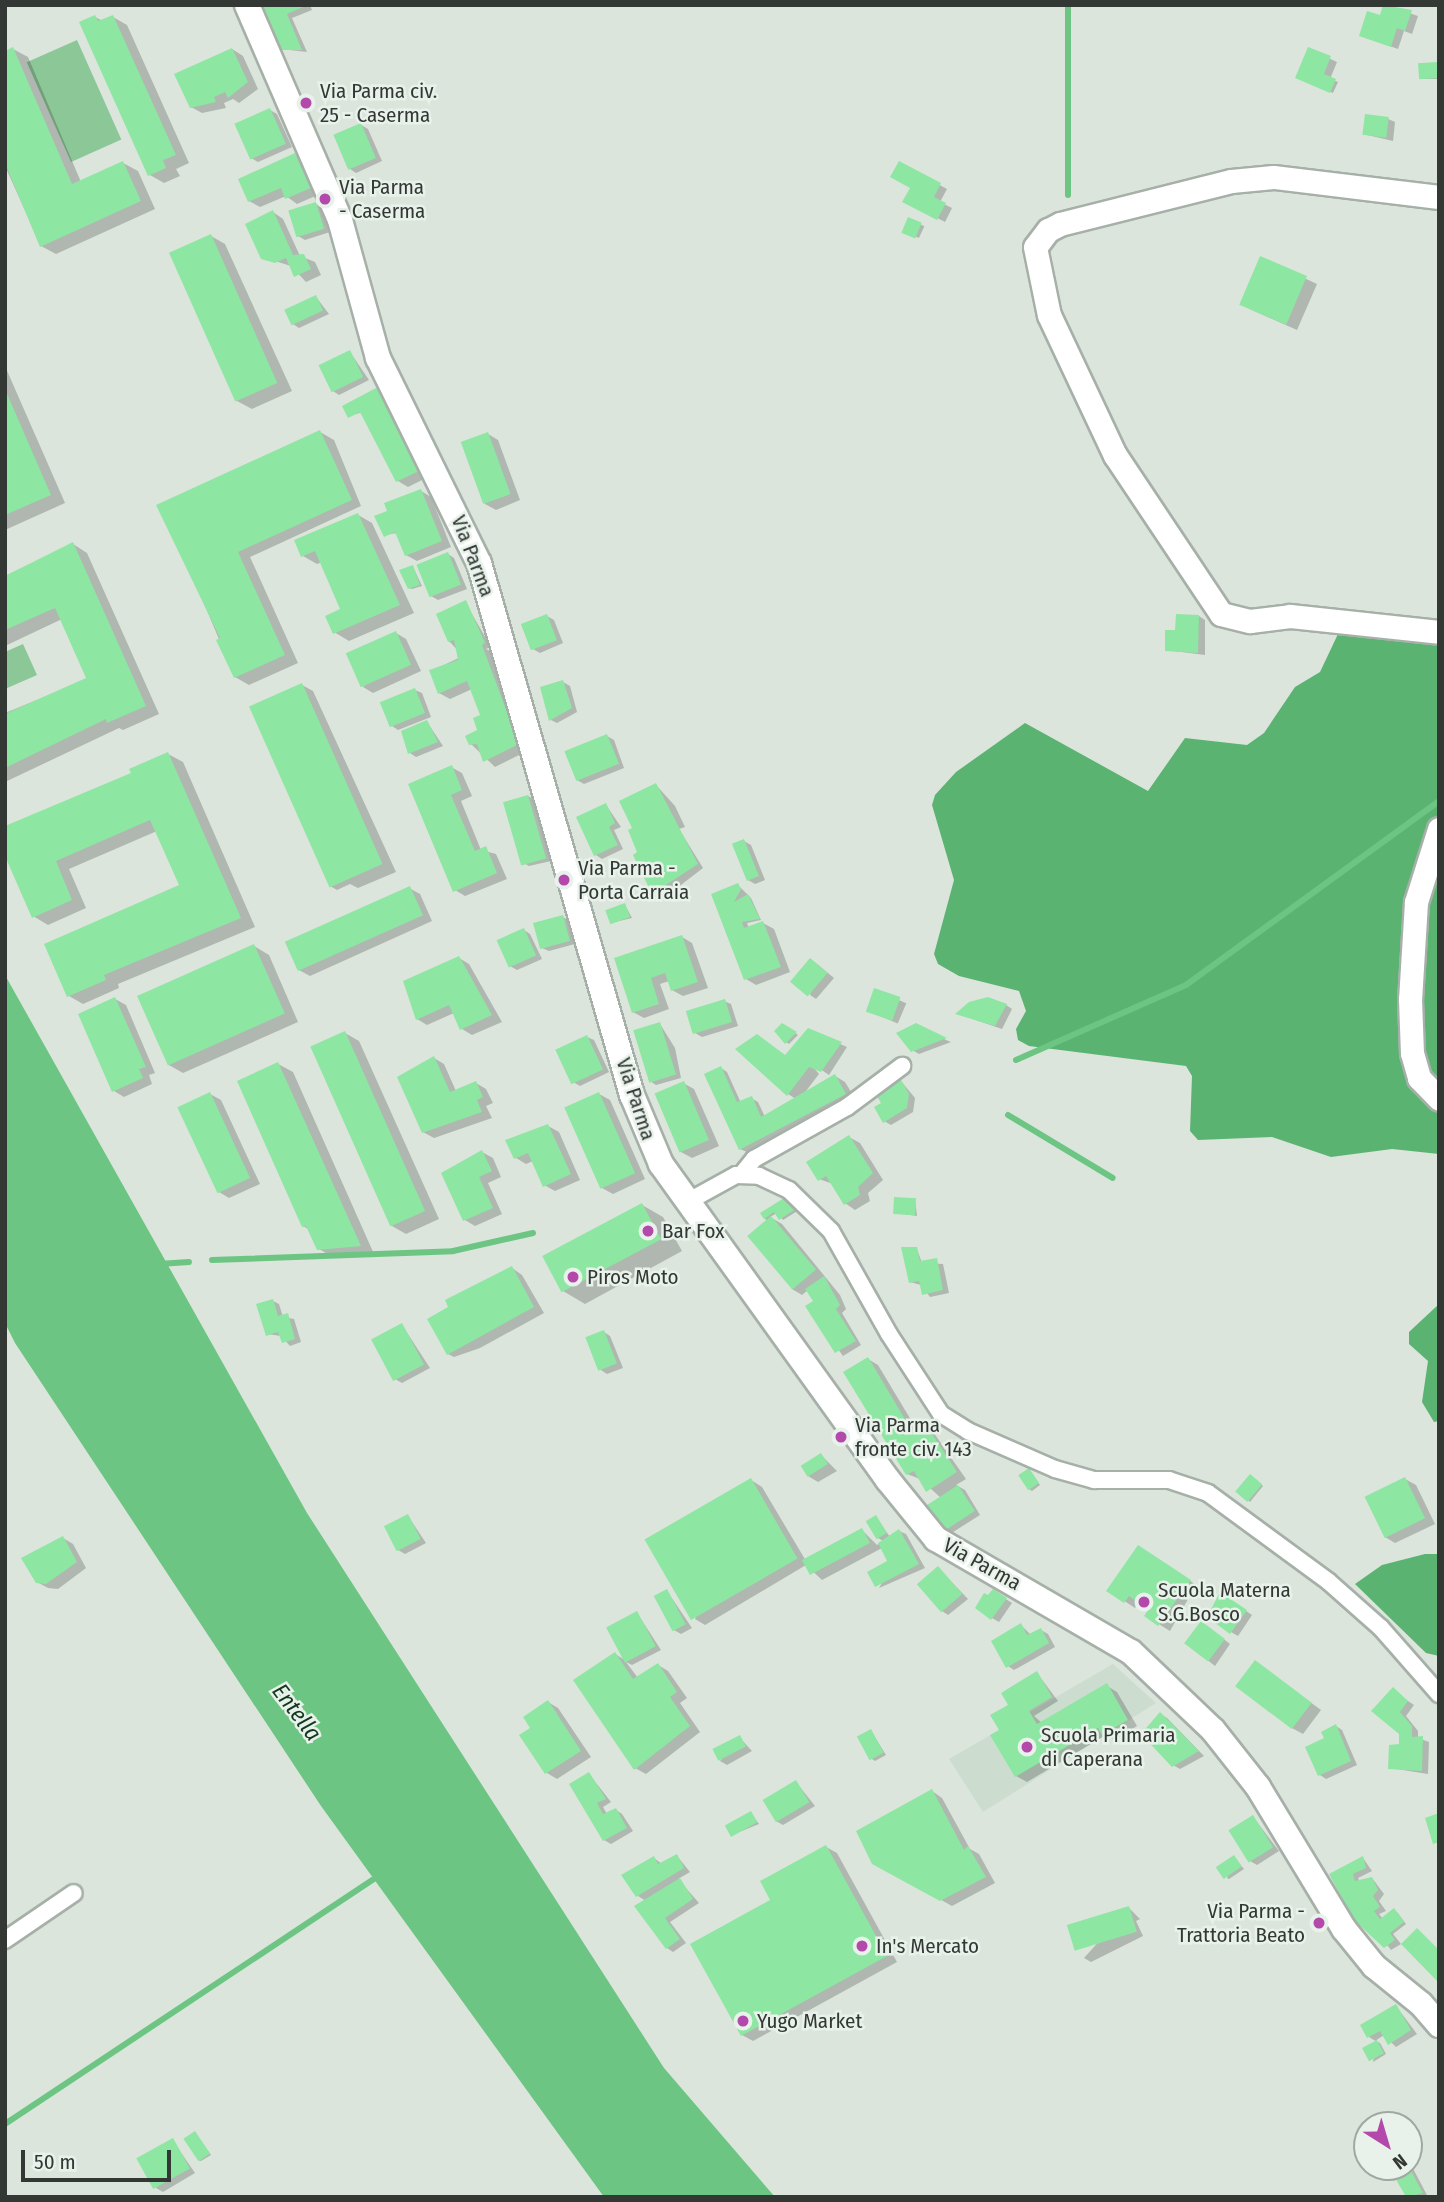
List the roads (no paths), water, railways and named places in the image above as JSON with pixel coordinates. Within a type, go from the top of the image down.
[{"type":"main road","name":"Via Parma","points":[[247,5],[340,220],[378,358],[480,563],[635,1105],[651,1146],[687,1202],[888,1480],[936,1539],[1131,1652],[1213,1730],[1258,1787],[1344,1929],[1374,1966],[1421,2004],[1439,2025]]},
{"type":"street","points":[[1439,197],[1273,177],[1244,179],[1060,224],[1048,230],[1035,247],[1049,315],[1115,455],[1220,614],[1250,621],[1290,616],[1439,632]]},
{"type":"street","points":[[1439,829],[1416,902],[1410,999],[1419,1078],[1439,1099]]},
{"type":"street","points":[[687,1202],[741,1175],[754,1159],[847,1107],[902,1066]]},
{"type":"street","points":[[741,1175],[760,1176],[789,1190],[831,1231],[941,1414],[1014,1454],[1068,1473],[1094,1480],[1169,1480],[1208,1493],[1329,1583],[1381,1628],[1439,1694]]},
{"type":"street","points":[[5,1940],[74,1893]]},
{"type":"water","name":"Entella","points":[[5,975],[307,1513],[664,2068],[775,2197],[604,2197],[321,1806],[15,1343],[5,1323]]},
{"type":"waterway","points":[[1068,5],[1068,195]]},
{"type":"waterway","points":[[1016,1060],[1186,985],[1439,801]]},
{"type":"waterway","points":[[1008,1115],[1113,1178]]},
{"type":"waterway","points":[[212,1260],[453,1251],[533,1233]]},
{"type":"waterway","points":[[159,1264],[189,1262]]},
{"type":"waterway","points":[[5,2124],[380,1875]]},
{"type":"place","name":"Via Parma civ. 25 - Caserma","points":[[306,103]]},
{"type":"place","name":"Via Parma - Caserma","points":[[325,199]]},
{"type":"place","name":"Via Parma - Porta Carraia","points":[[564,880]]},
{"type":"place","name":"Bar Fox","points":[[648,1231]]},
{"type":"place","name":"Piros Moto","points":[[573,1277]]},
{"type":"place","name":"Via Parma fronte civ. 143","points":[[841,1437]]},
{"type":"place","name":"Scuola Materna S.G.Bosco","points":[[1144,1602]]},
{"type":"place","name":"Scuola Primaria di Caperana","points":[[1027,1747]]},
{"type":"place","name":"Via Parma - Trattoria Beato","points":[[1319,1923]]},
{"type":"place","name":"In's Mercato","points":[[862,1946]]},
{"type":"place","name":"Yugo Market","points":[[743,2021]]}]
